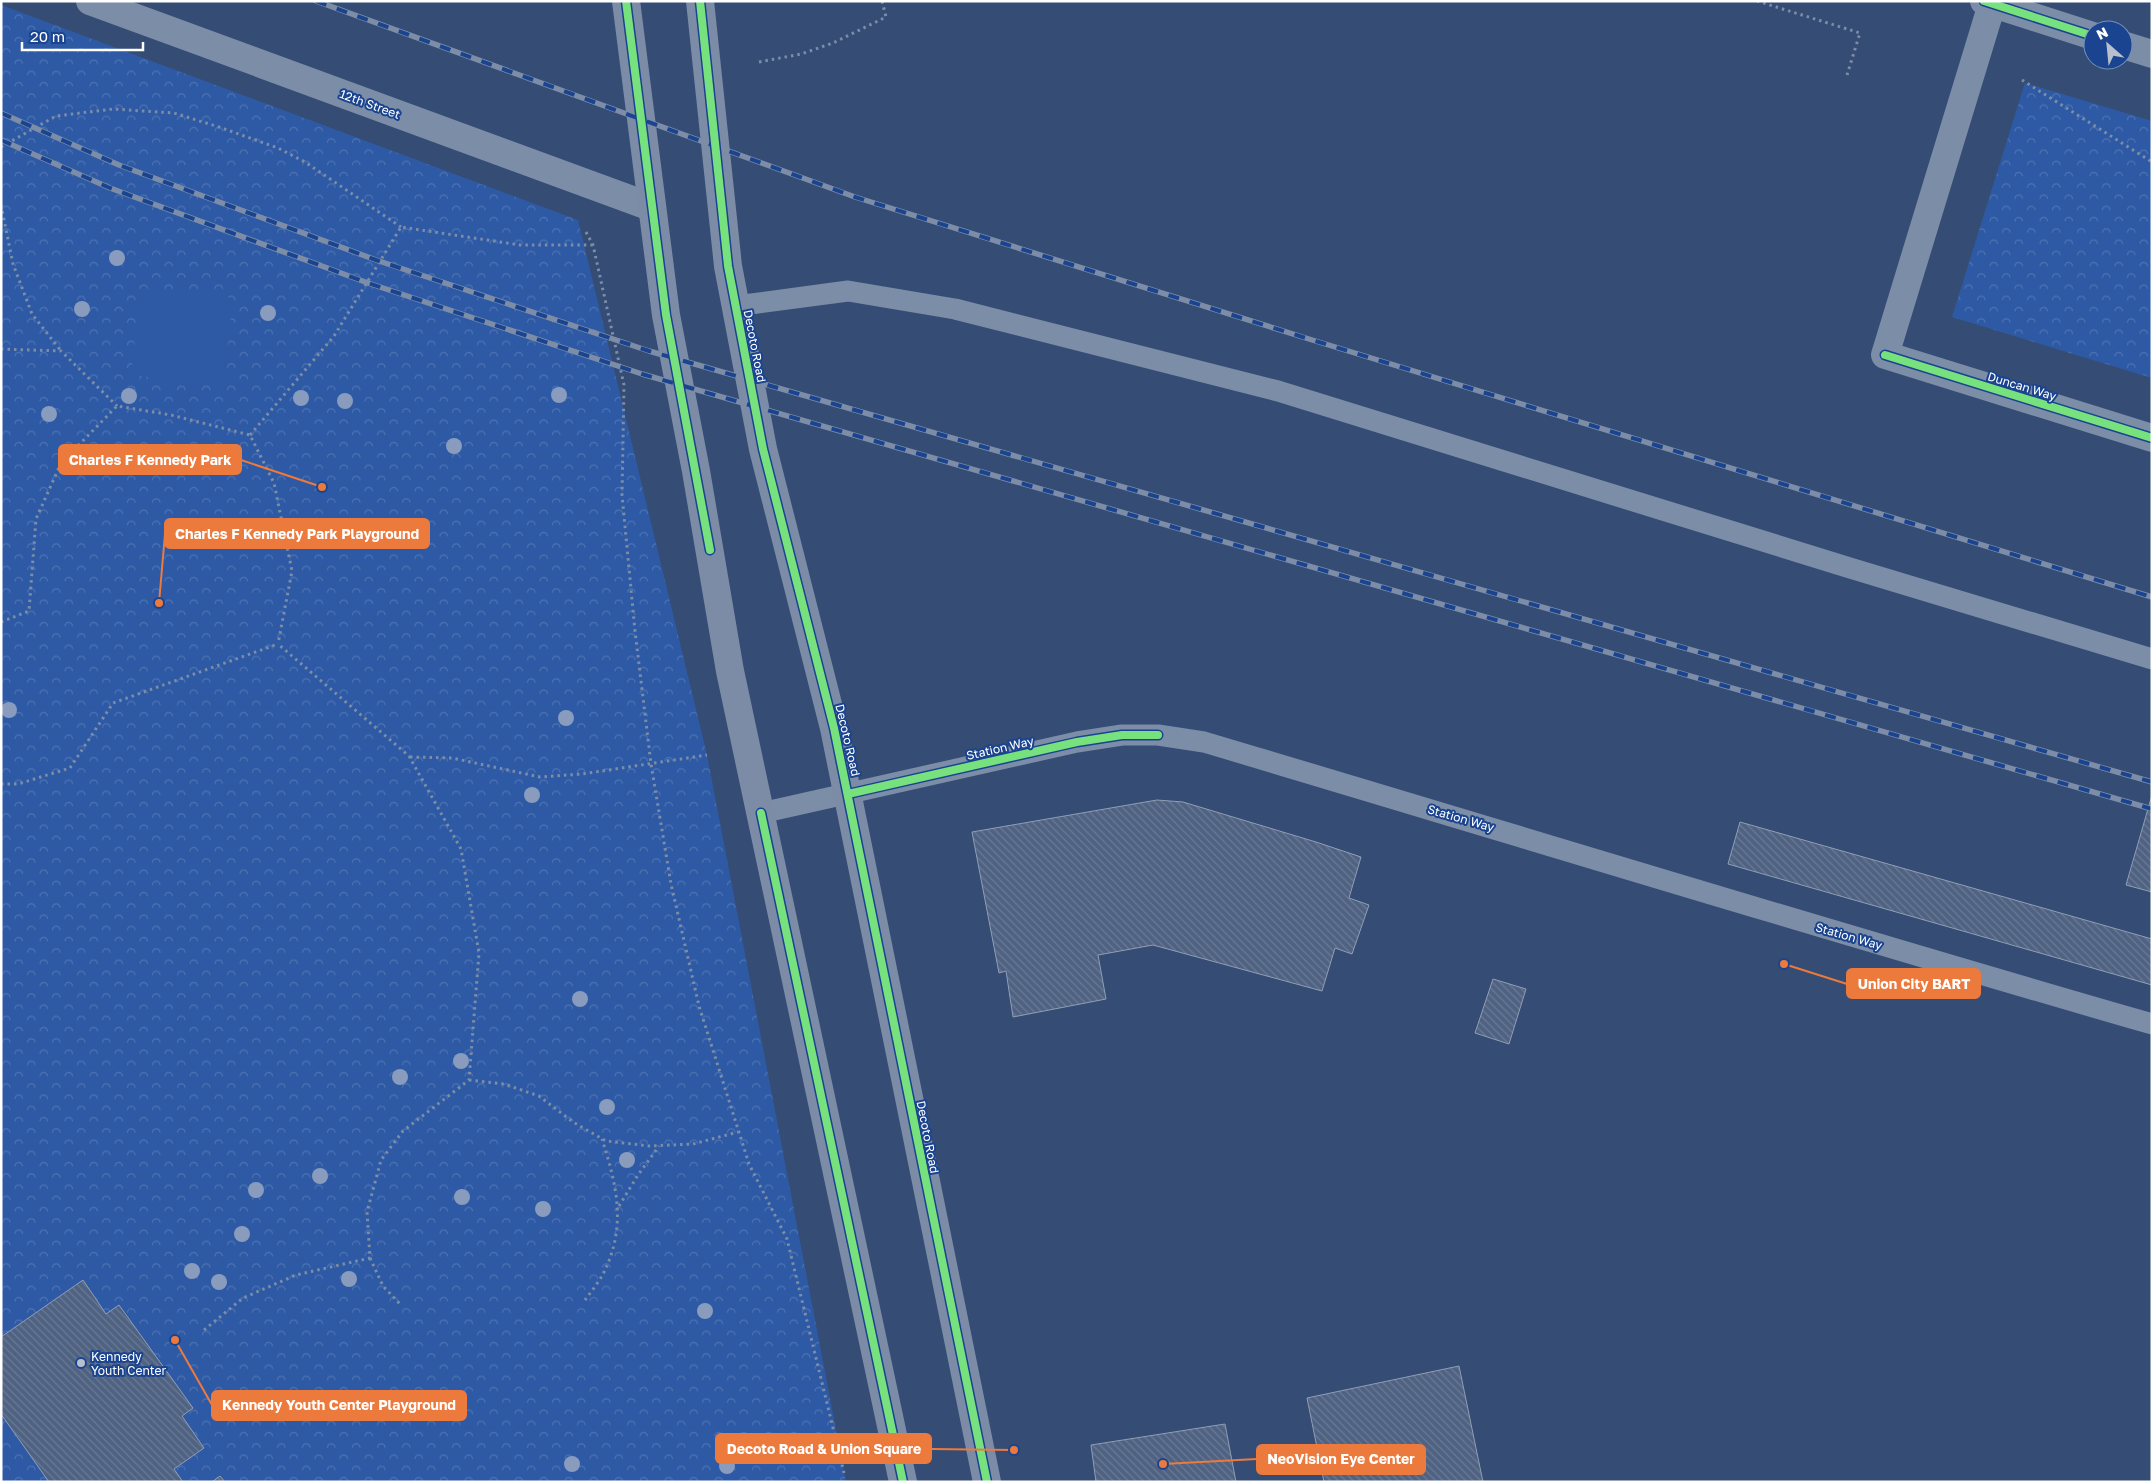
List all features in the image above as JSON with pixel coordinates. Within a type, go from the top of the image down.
[{"type":"main road","points":[[626,1],[666,315],[696,471],[730,671],[904,1482]]},
{"type":"main road","name":"Decoto Road","points":[[700,1],[728,266],[763,449],[834,728],[986,1482]]},
{"type":"street","name":"12th Street","points":[[90,1],[651,207]]},
{"type":"street","points":[[1990,2],[2083,33]]},
{"type":"street","name":"Duncan Way","points":[[1990,2],[1885,355],[2152,438]]},
{"type":"street","points":[[2133,48],[2152,54]]},
{"type":"lane","points":[[736,306],[848,292],[955,309],[1278,391],[1850,568],[2152,659]]},
{"type":"lane","name":"Station Way","points":[[761,812],[1077,742],[1122,735],[1158,735],[1204,742],[1552,845],[1794,920],[2152,1024]]},
{"type":"path","points":[[759,62],[801,54],[833,43],[886,17],[882,1]]},
{"type":"path","points":[[1757,1],[1860,33],[1847,75]]},
{"type":"path","points":[[2022,80],[2152,162]]},
{"type":"path","points":[[1,147],[56,116],[113,110],[174,113],[278,148],[305,162],[401,227],[520,245],[593,245]]},
{"type":"path","points":[[1,205],[14,264],[32,314],[62,351],[117,406],[171,415],[250,435],[274,483],[292,571],[278,644]]},
{"type":"path","points":[[250,435],[334,336],[401,227]]},
{"type":"path","points":[[586,232],[593,245],[624,385],[622,495],[634,631],[651,764],[673,894],[699,1006],[748,1164],[787,1239],[844,1473]]},
{"type":"path","points":[[1,349],[62,351]]},
{"type":"path","points":[[1,622],[29,611],[36,519],[61,463],[117,406]]},
{"type":"path","points":[[278,644],[409,756],[461,849],[479,953],[469,1080]]},
{"type":"path","points":[[1,784],[18,784],[70,768],[113,703],[278,644]]},
{"type":"path","points":[[409,756],[452,758],[540,777],[582,774],[707,755]]},
{"type":"path","points":[[400,1304],[383,1286],[370,1258],[367,1212],[381,1160],[403,1131],[469,1080],[504,1084],[539,1096],[573,1122],[602,1138],[660,1146],[693,1144],[738,1132]]},
{"type":"path","points":[[586,1300],[603,1274],[614,1244],[619,1207],[613,1172],[602,1138]]},
{"type":"path","points":[[619,1207],[638,1175],[660,1146]]},
{"type":"path","points":[[204,1330],[243,1298],[296,1275],[370,1258]]},
{"type":"green space","points":[[1,5],[578,220],[707,755],[846,1482],[1,1482]]},
{"type":"green space","points":[[2025,83],[2152,121],[2152,378],[1952,317]]},
{"type":"green space","points":[[141,288],[233,298],[223,385],[131,375]]},
{"type":"building","points":[[2152,795],[2152,892],[2126,885]]},
{"type":"building","points":[[1157,800],[1183,802],[1361,857],[1349,898],[1369,905],[1352,954],[1335,948],[1322,991],[1153,945],[1098,955],[1106,999],[1013,1017],[1006,971],[999,973],[972,832]]},
{"type":"building","points":[[1740,822],[2152,939],[2152,985],[1728,864]]},
{"type":"building","points":[[1493,979],[1526,989],[1509,1044],[1475,1033]]},
{"type":"building","name":"Kennedy Youth Center","points":[[83,1280],[106,1314],[119,1305],[193,1408],[182,1416],[204,1448],[174,1469],[183,1482],[49,1482],[1,1414],[1,1337]]},
{"type":"building","points":[[1459,1366],[1483,1482],[1324,1482],[1307,1398]]},
{"type":"building","points":[[1225,1424],[1236,1482],[1096,1482],[1091,1445]]},
{"type":"building","points":[[220,1476],[225,1482],[212,1482]]},
{"type":"railway","points":[[316,1],[855,197],[1309,339],[2152,597]]},
{"type":"railway","points":[[1,113],[119,165],[376,260],[649,351],[2152,782]]},
{"type":"railway","points":[[1,140],[110,188],[368,283],[642,374],[2152,809]]},
{"type":"cycle path","points":[[626,1],[666,315],[710,550]]},
{"type":"cycle path","points":[[700,1],[728,266],[763,449],[834,728],[987,1482]]},
{"type":"cycle path","points":[[1984,1],[2083,33]]},
{"type":"cycle path","points":[[1885,355],[2152,438]]},
{"type":"cycle path","points":[[848,794],[1077,742],[1122,735],[1158,735]]},
{"type":"cycle path","points":[[761,813],[903,1482]]},
{"type":"place","name":"Charles F Kennedy Park","points":[[322,487]]},
{"type":"place","name":"Charles F Kennedy Park Playground","points":[[159,603]]},
{"type":"place","name":"Union City BART","points":[[1784,964]]},
{"type":"place","name":"Kennedy Youth Center Playground","points":[[175,1340]]},
{"type":"place","name":"Kennedy Youth Center","points":[[81,1363]]},
{"type":"place","name":"Decoto Road & Union Square","points":[[1014,1450]]},
{"type":"place","name":"NeoVision Eye Center","points":[[1163,1464]]}]
